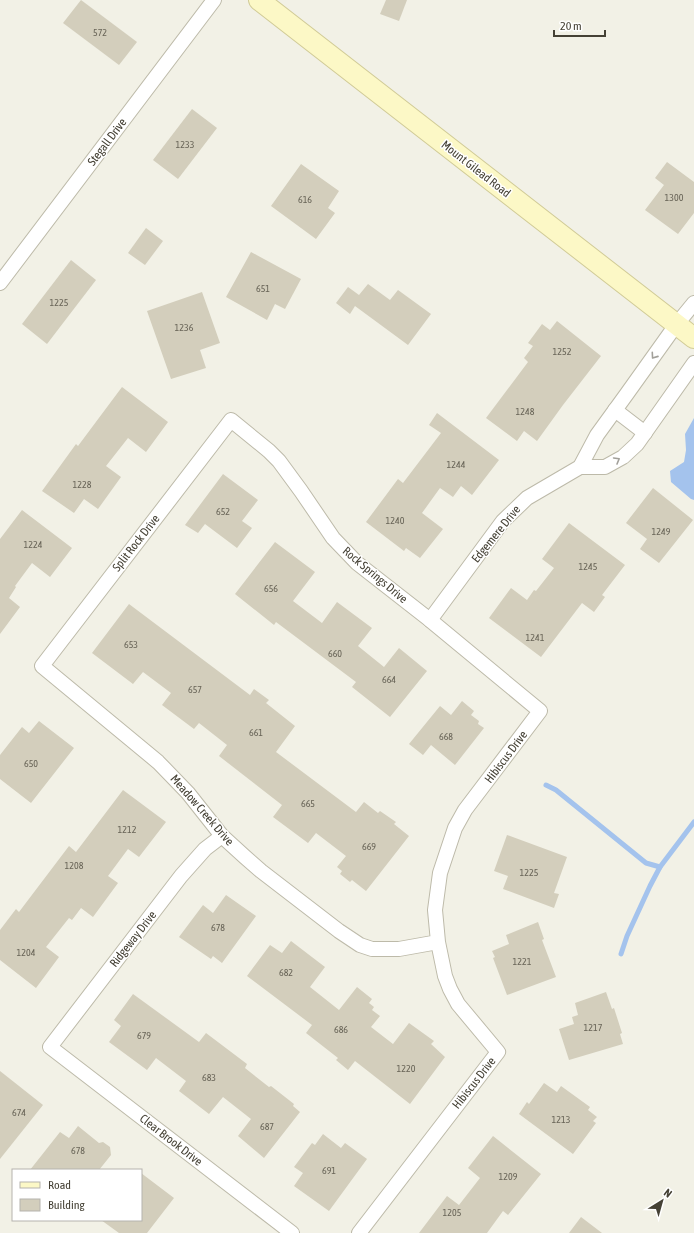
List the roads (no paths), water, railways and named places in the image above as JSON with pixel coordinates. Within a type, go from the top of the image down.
[{"type":"street","name":"Stegall Drive","points":[[0,283],[214,0]]},
{"type":"street","name":"Mount Gilead Road","points":[[259,0],[694,338]]},
{"type":"street","points":[[694,303],[676,324],[596,435],[580,467],[605,467],[623,456],[637,444],[694,363]]},
{"type":"street","points":[[615,410],[645,433]]},
{"type":"street","name":"Rock Springs Drive","points":[[231,420],[279,461],[333,538],[344,550],[372,576],[430,620],[540,711]]},
{"type":"street","name":"Split Rock Drive","points":[[42,666],[231,420]]},
{"type":"street","name":"Edgemere Drive","points":[[430,620],[503,521],[527,498],[580,467]]},
{"type":"street","name":"Meadow Creek Drive","points":[[42,666],[158,762],[188,793],[222,836],[261,871],[360,945],[372,949],[399,949],[438,942]]},
{"type":"street","name":"Hibiscus Drive","points":[[358,1233],[498,1052],[458,1004],[445,976],[438,942],[434,910],[440,873],[454,828],[465,810],[540,711]]},
{"type":"street","name":"Ridgeway Drive","points":[[50,1047],[181,876],[205,849],[222,836]]},
{"type":"street","name":"Clear Brook Drive","points":[[50,1047],[292,1233]]},
{"type":"water","points":[[694,418],[694,500],[671,482],[670,471],[684,462],[686,450],[685,434]]},
{"type":"waterway","points":[[546,785],[556,790],[646,863],[660,867]]},
{"type":"waterway","points":[[621,954],[627,936],[660,867],[694,822]]}]
